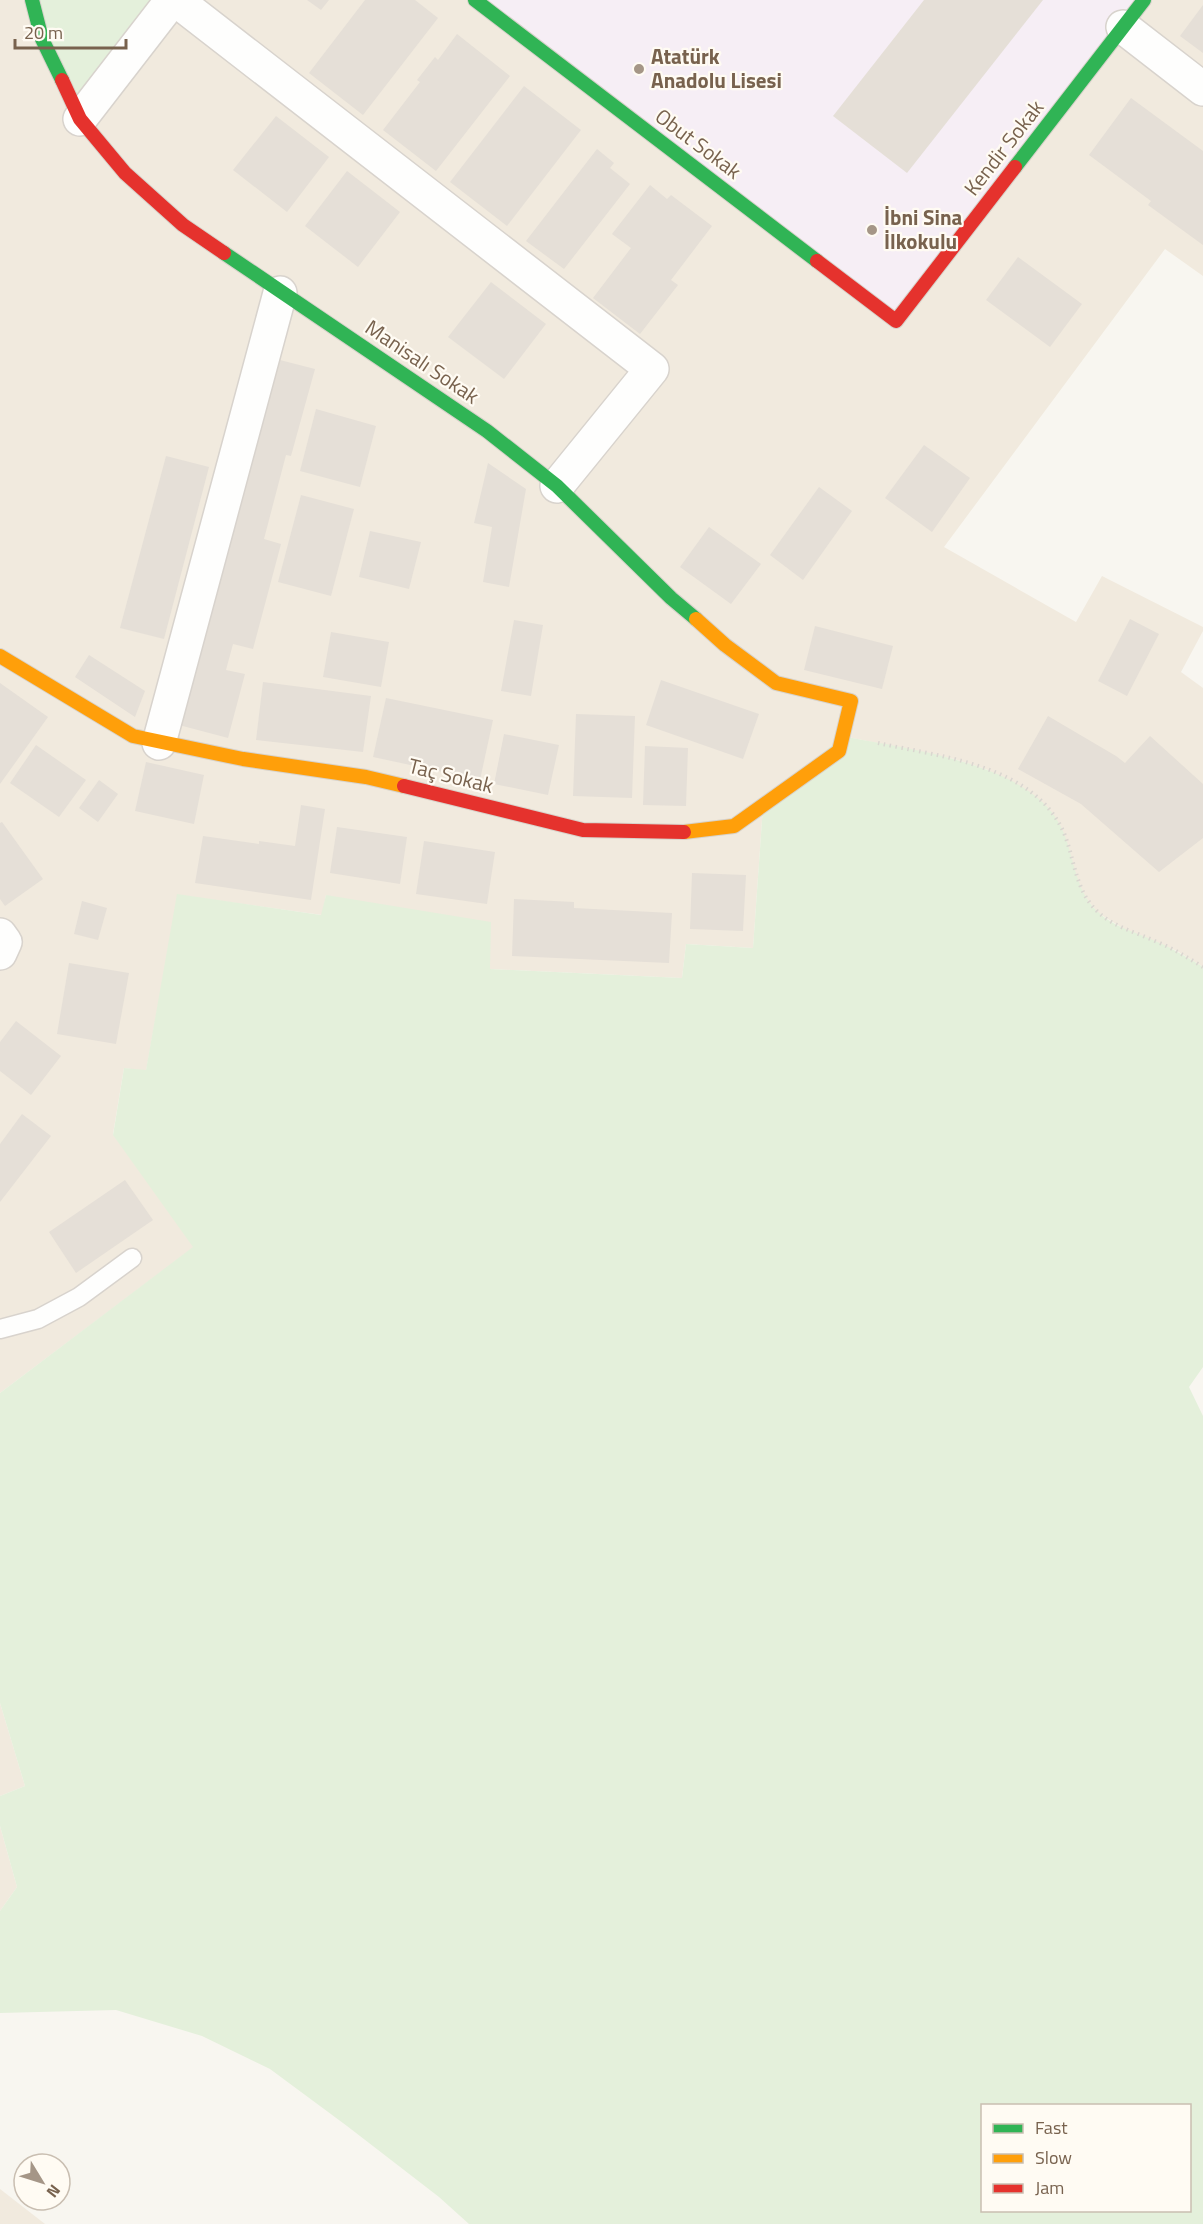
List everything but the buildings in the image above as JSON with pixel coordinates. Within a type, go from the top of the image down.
[{"type":"street","name":"Manisalı Sokak","points":[[32,0],[42,39],[80,120],[125,173],[183,225],[280,293],[487,431],[557,486],[671,598],[725,645],[776,683],[851,701]]},
{"type":"street","points":[[80,120],[174,0],[652,369],[557,486]]},
{"type":"street","name":"Obut Sokak","points":[[475,0],[896,321]]},
{"type":"street","name":"Kendir Sokak","points":[[896,321],[1144,0]]},
{"type":"street","points":[[1123,27],[1203,89]]},
{"type":"street","points":[[159,743],[280,293]]},
{"type":"street","name":"Taç Sokak","points":[[0,656],[133,736],[243,759],[366,777],[583,830],[694,832],[734,826],[839,751],[851,701]]},
{"type":"street","points":[[0,935],[5,942],[0,952]]},
{"type":"lane","points":[[0,1329],[38,1319],[79,1297],[132,1258]]},
{"type":"path","points":[[842,736],[954,759],[999,774],[1028,790],[1046,804],[1059,823],[1068,844],[1075,874],[1084,897],[1098,913],[1124,929],[1177,951],[1203,967]]},
{"type":"shaded area","points":[[0,0],[1203,0],[1203,276],[1165,249],[944,547],[1076,622],[1102,576],[1203,627],[1181,672],[1203,688],[1203,967],[1177,951],[1124,929],[1098,913],[1085,897],[1075,874],[988,770],[954,759],[843,736],[763,806],[753,948],[686,944],[682,978],[490,969],[326,895],[322,915],[178,895],[146,1071],[124,1068],[113,1134],[194,1247],[0,1393]]},
{"type":"shaded area","name":"İbni Sina İlkokulu","points":[[475,0],[1144,0],[896,321]]},
{"type":"shaded area","points":[[0,1703],[25,1786],[0,1796]]},
{"type":"shaded area","points":[[0,1826],[17,1887],[0,1911]]},
{"type":"shaded area","points":[[0,2189],[12,2198],[12,2212],[30,2212],[45,2224],[0,2224]]},
{"type":"green space","points":[[32,0],[172,0],[80,119]]},
{"type":"green space","points":[[842,736],[931,753],[994,773],[1021,786],[1044,804],[1060,825],[1079,882],[1090,903],[1098,912],[1118,925],[1167,947],[1203,967],[1203,1367],[1189,1387],[1203,1416],[1203,2224],[469,2224],[439,2197],[270,2069],[202,2036],[116,2010],[0,2013],[0,1911],[17,1887],[0,1826],[0,1796],[25,1786],[0,1703],[0,1393],[193,1247],[113,1135],[124,1068],[146,1070],[177,894],[321,915],[326,895],[491,922],[490,969],[682,978],[686,944],[753,948],[763,806]]},
{"type":"traffic: fast","points":[[32,0],[42,39],[62,80]]},
{"type":"traffic: fast","points":[[475,0],[817,261]]},
{"type":"traffic: fast","points":[[1015,167],[1144,0]]},
{"type":"traffic: fast","points":[[224,253],[487,431],[557,486],[671,598],[696,619]]},
{"type":"traffic: slow","points":[[684,832],[734,826],[839,751],[851,701],[776,683],[725,645],[696,619]]},
{"type":"traffic: slow","points":[[0,656],[133,736],[243,759],[366,777],[404,786]]},
{"type":"traffic: jam","points":[[62,80],[80,119],[125,173],[183,225],[224,253]]},
{"type":"traffic: jam","points":[[817,261],[896,321],[1015,167]]},
{"type":"traffic: jam","points":[[404,786],[583,830],[684,832]]},
{"type":"place","name":"Atatürk Anadolu Lisesi","points":[[639,69]]},
{"type":"place","name":"İbni Sina İlkokulu","points":[[872,230]]}]
